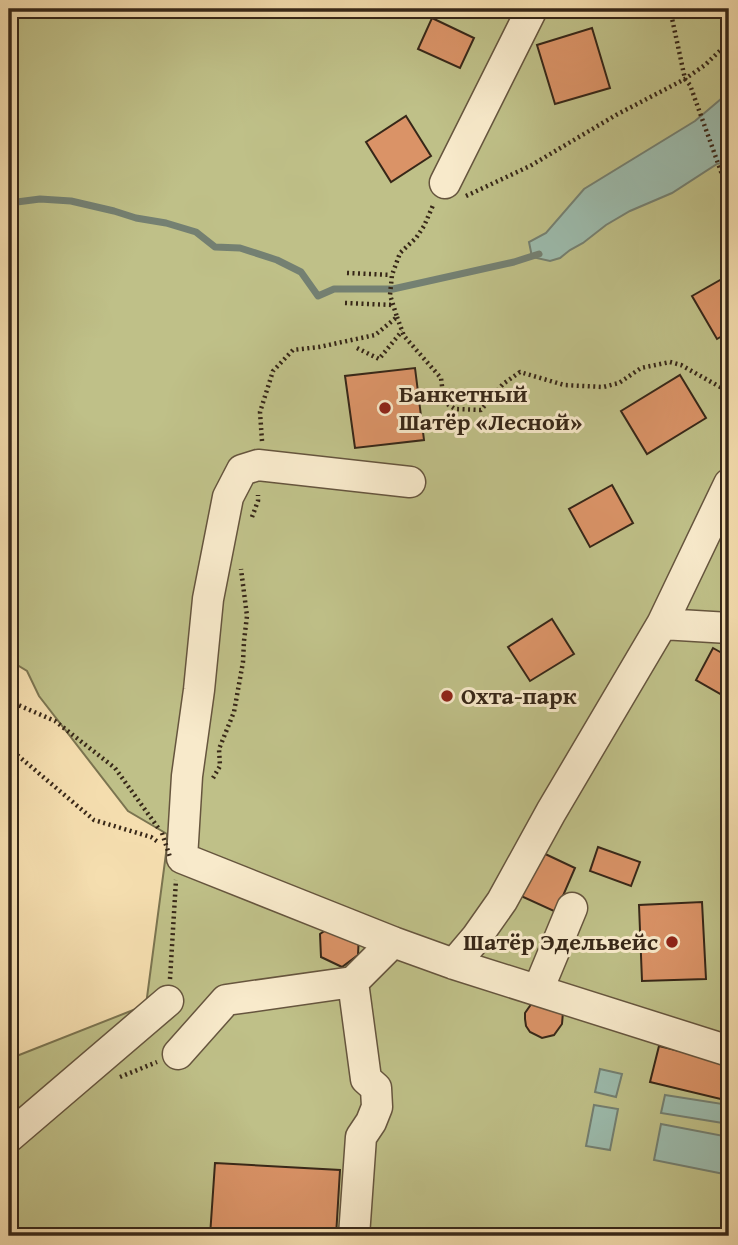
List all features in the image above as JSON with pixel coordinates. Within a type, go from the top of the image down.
[{"type":"lane","points":[[448,197],[532,9]]},
{"type":"lane","points":[[410,482],[258,466],[242,470],[228,497],[210,586],[176,858],[454,964],[729,1051]]},
{"type":"lane","points":[[454,964],[502,901],[662,624],[729,484]]},
{"type":"lane","points":[[662,624],[729,628]]},
{"type":"lane","points":[[538,990],[572,908]]},
{"type":"lane","points":[[177,1054],[226,1000],[353,982],[393,942]]},
{"type":"lane","points":[[353,982],[366,1079],[376,1088],[377,1107],[371,1122],[360,1137],[354,1236]]},
{"type":"lane","points":[[9,1137],[168,1001]]},
{"type":"path","points":[[670,9],[685,79],[690,85],[729,194]]},
{"type":"path","points":[[729,42],[705,65],[685,79],[616,115],[530,166],[448,197],[427,215],[416,238],[400,253],[391,276],[390,295],[404,335],[441,378],[444,402],[455,410],[481,410],[503,384],[520,372],[564,385],[603,387],[619,383],[640,368],[670,362],[681,365],[729,392]]},
{"type":"path","points":[[347,272],[391,276]]},
{"type":"path","points":[[345,303],[393,306]]},
{"type":"path","points":[[250,522],[258,500],[258,466],[262,444],[260,412],[273,371],[293,350],[375,335],[397,317]]},
{"type":"path","points":[[357,348],[379,359],[402,331]]},
{"type":"path","points":[[207,789],[220,766],[219,749],[234,712],[243,662],[247,616],[240,563]]},
{"type":"path","points":[[9,701],[55,721],[115,768],[162,833],[176,858],[168,1001]]},
{"type":"path","points":[[9,748],[94,820],[151,837],[176,858]]},
{"type":"path","points":[[118,1078],[177,1054]]},
{"type":"green space","name":"Охта-парк","points":[[9,9],[729,9],[729,1236],[9,1236],[9,1059],[146,1005],[167,834],[128,811],[39,696],[27,671],[9,660]]},
{"type":"shaded area","points":[[729,98],[729,161],[717,164],[672,193],[630,211],[560,258],[550,261],[532,257],[529,242],[546,233],[584,189],[695,121],[721,99]]},
{"type":"shaded area","points":[[600,1069],[622,1074],[616,1097],[595,1092]]},
{"type":"shaded area","points":[[665,1095],[729,1105],[729,1124],[661,1113]]},
{"type":"shaded area","points":[[594,1105],[618,1109],[610,1150],[586,1146]]},
{"type":"shaded area","points":[[661,1124],[729,1137],[729,1175],[654,1160]]},
{"type":"building","points":[[432,18],[474,38],[460,68],[418,49]]},
{"type":"building","points":[[592,28],[610,88],[555,104],[537,45]]},
{"type":"building","points":[[406,116],[431,156],[391,182],[366,142]]},
{"type":"building","points":[[729,275],[729,332],[717,339],[692,296]]},
{"type":"building","name":"Банкетный Шатёр «Лесной»","points":[[415,368],[424,440],[355,448],[345,376]]},
{"type":"building","points":[[680,375],[706,418],[647,454],[621,411]]},
{"type":"building","points":[[612,485],[633,523],[590,547],[569,509]]},
{"type":"building","points":[[552,619],[574,654],[530,681],[508,647]]},
{"type":"building","points":[[713,648],[729,657],[729,686],[724,696],[696,680]]},
{"type":"building","points":[[598,847],[640,862],[631,886],[590,871]]},
{"type":"building","points":[[541,852],[575,868],[556,912],[521,896]]},
{"type":"building","name":"Шатёр Эдельвейс","points":[[702,902],[706,979],[642,981],[639,905]]},
{"type":"building","points":[[336,923],[359,934],[358,955],[342,967],[321,957],[320,934]]},
{"type":"building","points":[[532,1003],[563,1012],[562,1024],[554,1035],[542,1038],[530,1032],[526,1026],[525,1013]]},
{"type":"building","points":[[659,1046],[729,1063],[729,1101],[650,1082]]},
{"type":"building","points":[[215,1163],[340,1170],[336,1236],[210,1236]]},
{"type":"waterway","points":[[9,203],[40,199],[71,201],[196,232],[215,247],[240,248],[277,260],[301,272],[318,296],[334,289],[393,289],[539,254]]},
{"type":"place","name":"Банкетный Шатёр «Лесной»","points":[[385,408]]},
{"type":"place","name":"Охта-парк","points":[[447,696]]},
{"type":"place","name":"Шатёр Эдельвейс","points":[[672,942]]}]
